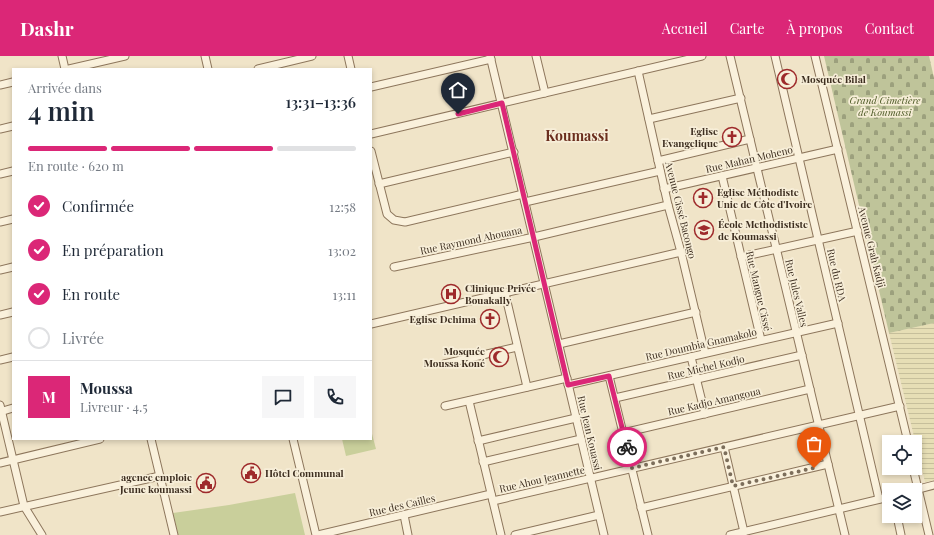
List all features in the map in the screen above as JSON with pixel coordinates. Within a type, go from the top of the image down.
[{"type":"street","points":[[62,56],[65,68]]},
{"type":"street","points":[[73,68],[124,56]]},
{"type":"street","points":[[205,56],[208,68]]},
{"type":"street","points":[[262,68],[312,56]]},
{"type":"street","points":[[348,56],[351,68]]},
{"type":"street","points":[[536,56],[545,93]]},
{"type":"street","points":[[372,134],[638,71],[691,57],[702,56]]},
{"type":"street","name":"Rue Jules Valles","points":[[730,56],[845,535]]},
{"type":"street","name":"Rue du RDA","points":[[775,56],[879,499]]},
{"type":"street","name":"Avenue Grah Kadji","points":[[815,56],[906,435]]},
{"type":"street","points":[[372,88],[491,57]]},
{"type":"street","name":"Rue Jean Kouassi","points":[[491,57],[604,535]]},
{"type":"street","name":"Avenue Cissé Bacongo","points":[[638,71],[664,189],[706,353]]},
{"type":"street","points":[[0,84],[12,82]]},
{"type":"street","points":[[649,119],[740,98]]},
{"type":"street","points":[[0,129],[12,126]]},
{"type":"street","points":[[658,161],[750,139]]},
{"type":"street","name":"Rue Mahan Moheno","points":[[664,189],[838,149]]},
{"type":"street","points":[[379,184],[514,152]]},
{"type":"street","points":[[372,155],[387,214],[394,220],[405,222],[523,194]]},
{"type":"street","points":[[0,174],[12,170]]},
{"type":"street","points":[[525,202],[660,171]]},
{"type":"street","name":"Rue Mangue Cissé","points":[[722,176],[761,340]]},
{"type":"street","name":"Rue Raymond Ahouana","points":[[394,267],[534,237],[668,205]]},
{"type":"street","points":[[0,222],[12,219]]},
{"type":"street","points":[[741,257],[858,231]]},
{"type":"street","points":[[372,324],[681,252]]},
{"type":"street","points":[[0,270],[12,267]]},
{"type":"street","points":[[505,293],[527,387]]},
{"type":"street","points":[[0,315],[12,312]]},
{"type":"street","points":[[559,344],[696,312]]},
{"type":"street","name":"Rue Doumbia Gnamakolo","points":[[445,406],[527,387],[609,376],[838,322]]},
{"type":"street","points":[[444,364],[517,347]]},
{"type":"street","name":"Rue Michel Kodjo","points":[[615,398],[802,355]]},
{"type":"street","points":[[0,360],[12,357]]},
{"type":"street","points":[[691,357],[704,414]]},
{"type":"street","points":[[609,376],[648,535]]},
{"type":"street","name":"Rue Kadjo Amangoua","points":[[623,433],[810,389]]},
{"type":"street","points":[[469,401],[501,535]]},
{"type":"street","name":"Rue Ahou Jeannette","points":[[492,497],[590,478],[900,406]]},
{"type":"street","points":[[12,408],[0,410],[24,506],[42,535]]},
{"type":"street","points":[[478,441],[576,418]]},
{"type":"street","points":[[484,462],[581,439]]},
{"type":"street","points":[[0,463],[96,440]]},
{"type":"street","points":[[151,440],[174,535]]},
{"type":"street","points":[[293,440],[317,535]]},
{"type":"street","points":[[724,447],[744,532]]},
{"type":"street","points":[[641,508],[828,464]]},
{"type":"street","points":[[0,512],[160,476]]},
{"type":"street","points":[[922,488],[934,485]]},
{"type":"street","name":"Rue des Cailles","points":[[317,535],[492,497]]},
{"type":"street","points":[[730,535],[882,498]]},
{"type":"street","points":[[922,511],[929,535]]},
{"type":"street","points":[[404,515],[408,535]]},
{"type":"street","points":[[515,535],[599,515]]},
{"type":"street","points":[[898,523],[901,535]]},
{"type":"shaded area","points":[[934,323],[934,480],[925,482],[922,470],[922,435],[914,435],[889,333]]},
{"type":"green space","name":"Grand Cimetière de Koumassi","points":[[824,56],[929,56],[934,78],[934,323],[889,333]]},
{"type":"green space","points":[[372,434],[376,449],[346,456],[342,440],[372,440]]},
{"type":"green space","points":[[295,493],[305,535],[178,535],[173,513]]},
{"type":"way so far","points":[[627,447],[632,468],[724,447],[733,486],[814,468]]},
{"type":"place","name":"Mosquée Bilal","points":[[787,79]]},
{"type":"place","name":"Eglise Evangelique","points":[[732,137]]},
{"type":"place","name":"Eglise Méthodiste Unie de Côte d'Ivoire","points":[[703,198]]},
{"type":"place","name":"École Methodististe de Koumassi","points":[[704,230]]},
{"type":"place","name":"Clinique Privée Bouakally","points":[[451,294]]},
{"type":"place","name":"Eglise Dehima","points":[[490,319]]},
{"type":"place","name":"Mosquée Moussa Koné","points":[[499,357]]},
{"type":"place","name":"Hôtel Communal","points":[[251,473]]},
{"type":"place","name":"agence emploie Jeune koumassi","points":[[206,483]]},
{"type":"district","name":"Koumassi","points":[[577,136]]},
{"type":"route","points":[[458,114],[502,103],[568,385],[609,376],[627,447]]}]
